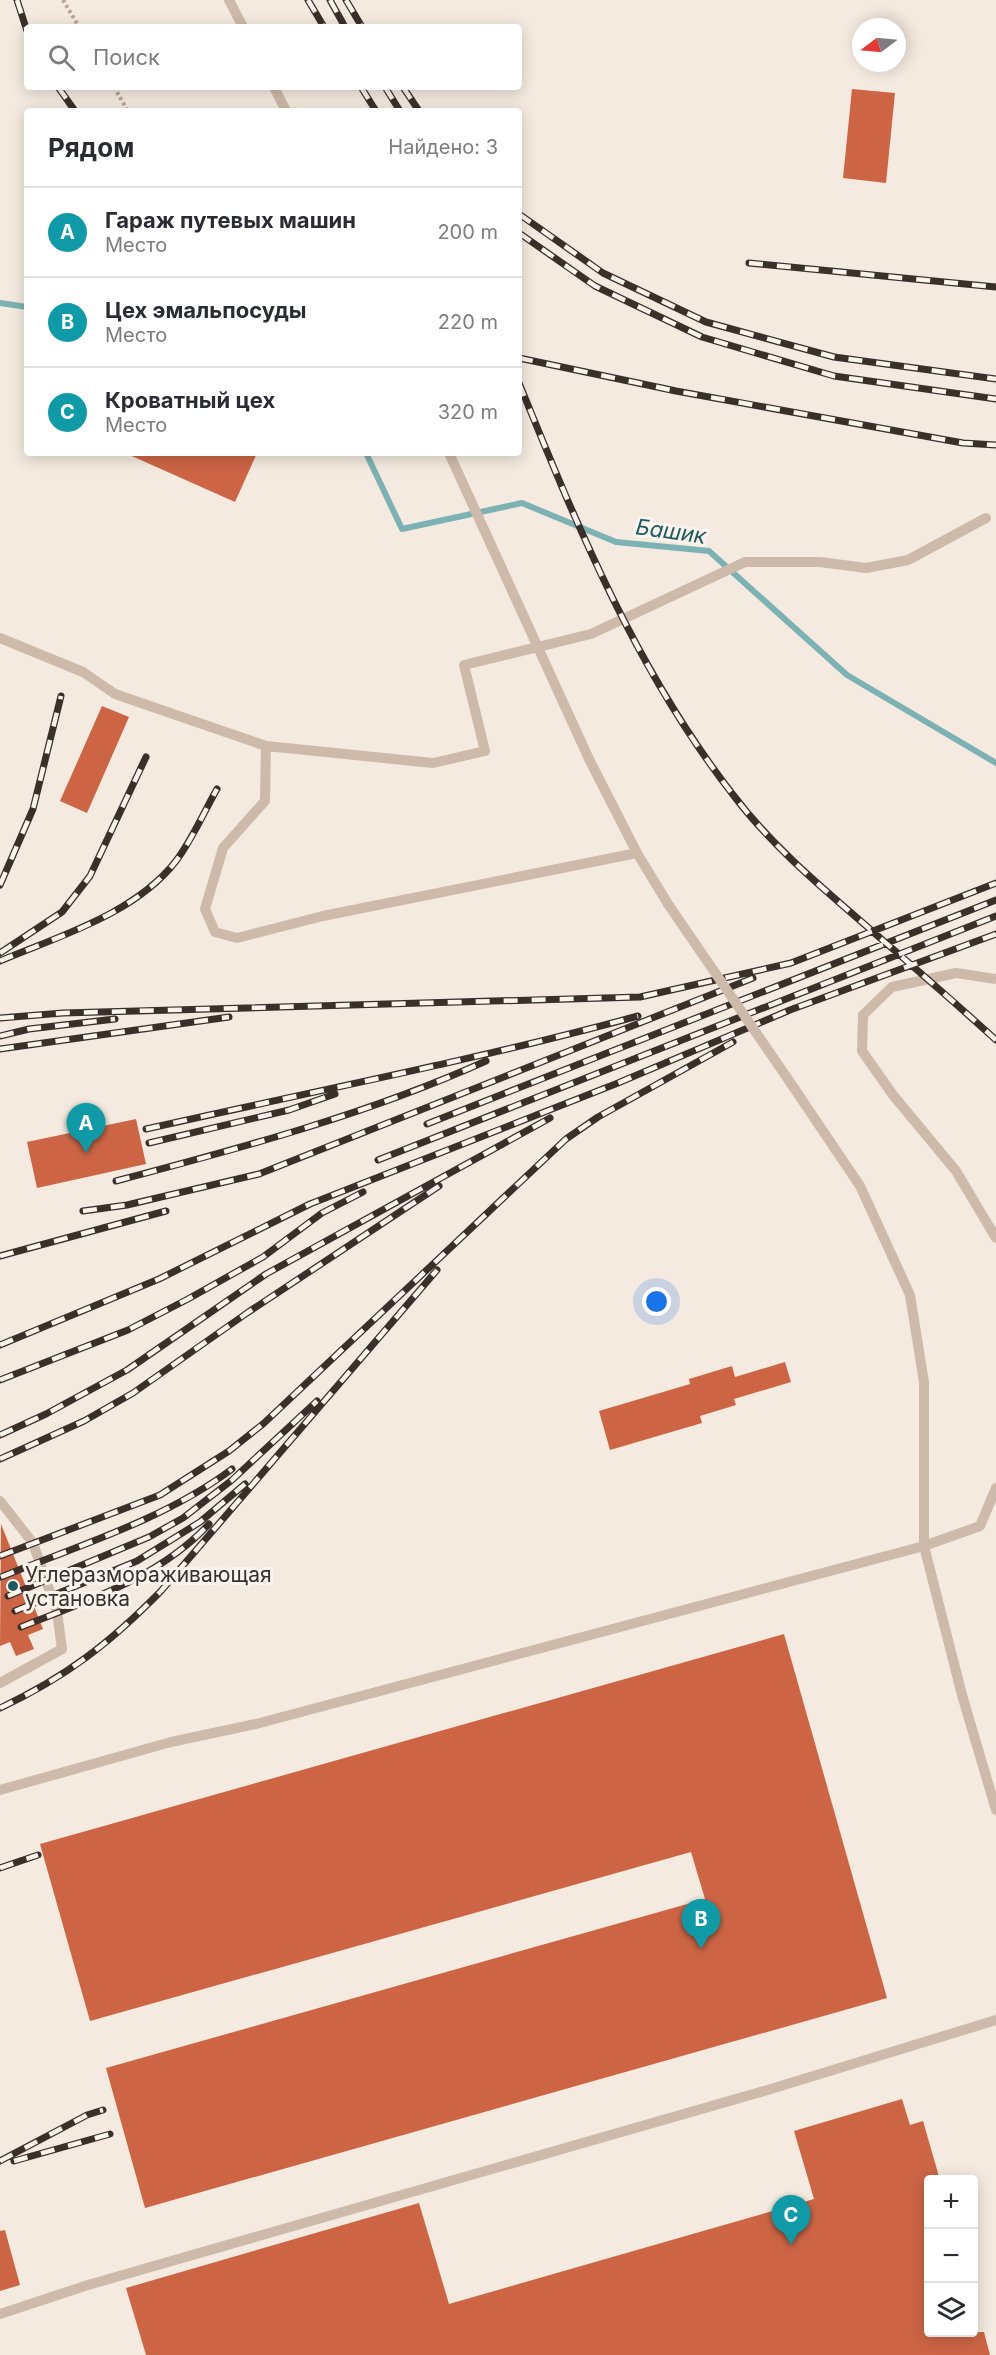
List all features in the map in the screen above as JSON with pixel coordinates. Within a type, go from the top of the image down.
[{"type":"lane","points":[[229,0],[241,24]]},
{"type":"lane","points":[[276,90],[284,108]]},
{"type":"lane","points":[[449,456],[589,759],[637,853],[668,904],[860,1186],[910,1295],[924,1382],[924,1546],[962,1695],[996,1810]]},
{"type":"lane","points":[[0,638],[83,672],[115,694],[266,746],[434,763],[485,751],[464,665],[591,634],[745,562],[820,562],[866,568],[908,560],[986,518]]},
{"type":"lane","points":[[266,746],[265,801],[223,848],[205,909],[215,932],[237,938],[414,897],[637,853]]},
{"type":"lane","points":[[996,979],[957,973],[892,987],[863,1015],[862,1051],[892,1095],[956,1171],[996,1238]]},
{"type":"lane","points":[[0,1790],[171,1742],[256,1724],[924,1546],[980,1526],[996,1488]]},
{"type":"lane","points":[[0,1501],[33,1544],[57,1612],[62,1649],[0,1683]]},
{"type":"lane","points":[[0,2314],[100,2282],[771,2090],[996,2020]]},
{"type":"path","points":[[63,0],[77,24]]},
{"type":"path","points":[[116,90],[126,108]]},
{"type":"building","points":[[852,89],[895,93],[886,183],[843,178]]},
{"type":"building","points":[[132,456],[256,456],[235,502]]},
{"type":"building","points":[[102,706],[129,717],[87,813],[60,801]]},
{"type":"building","points":[[136,1119],[146,1164],[37,1188],[27,1142]]},
{"type":"building","points":[[785,1362],[791,1382],[734,1399],[736,1405],[700,1416],[702,1423],[610,1450],[599,1411],[690,1384],[689,1379],[732,1366],[735,1377]]},
{"type":"building","name":"Углеразмораживающая установка","points":[[1,1524],[43,1629],[28,1635],[34,1649],[16,1656],[10,1642],[0,1646]]},
{"type":"building","points":[[784,1634],[887,1998],[145,2208],[106,2068],[705,1899],[691,1852],[90,2021],[40,1844]]},
{"type":"building","points":[[902,2099],[910,2125],[923,2121],[939,2175],[924,2175],[924,2337],[978,2337],[978,2332],[984,2332],[990,2355],[146,2355],[126,2288],[419,2203],[449,2304],[814,2199],[794,2131]]},
{"type":"building","points":[[5,2230],[20,2285],[0,2291],[0,2231]]},
{"type":"waterway","name":"Башик","points":[[0,303],[24,307]]},
{"type":"waterway","name":"Башик","points":[[367,456],[402,529],[522,503],[616,542],[709,551],[847,675],[996,763]]},
{"type":"railway","points":[[17,0],[25,24]]},
{"type":"railway","points":[[308,0],[322,24]]},
{"type":"railway","points":[[330,0],[343,24]]},
{"type":"railway","points":[[346,0],[360,24]]},
{"type":"railway","points":[[60,90],[73,108]]},
{"type":"railway","points":[[363,90],[374,108]]},
{"type":"railway","points":[[387,90],[398,108]]},
{"type":"railway","points":[[405,90],[417,108]]},
{"type":"railway","points":[[522,216],[603,273],[706,322],[834,357],[996,379]]},
{"type":"railway","points":[[522,235],[595,286],[702,337],[834,376],[996,399]]},
{"type":"railway","points":[[749,263],[996,287]]},
{"type":"railway","points":[[522,359],[676,391],[963,443],[996,445]]},
{"type":"railway","points":[[522,390],[587,545],[612,597],[668,700],[699,749],[748,813],[792,860],[996,1040]]},
{"type":"railway","points":[[0,885],[33,809],[61,696]]},
{"type":"railway","points":[[0,953],[62,912],[90,876],[146,757]]},
{"type":"railway","points":[[0,961],[95,921],[140,895],[159,879],[182,853],[217,789]]},
{"type":"railway","points":[[0,1018],[63,1013],[640,997],[791,963],[996,883]]},
{"type":"railway","points":[[427,1124],[996,900]]},
{"type":"railway","points":[[378,1160],[996,916]]},
{"type":"railway","points":[[0,1345],[159,1279],[310,1204],[618,1083],[790,1010],[996,934]]},
{"type":"railway","points":[[83,1211],[127,1205],[259,1174],[753,978]]},
{"type":"railway","points":[[146,1129],[454,1061],[638,1016]]},
{"type":"railway","points":[[0,1049],[229,1017]]},
{"type":"railway","points":[[0,1036],[29,1029],[115,1019]]},
{"type":"railway","points":[[0,1556],[160,1495],[229,1451],[263,1424],[566,1139],[598,1117],[733,1042]]},
{"type":"railway","points":[[116,1181],[257,1143],[350,1114],[486,1061]]},
{"type":"railway","points":[[149,1143],[289,1110],[335,1094]]},
{"type":"railway","points":[[0,1435],[46,1414],[127,1370],[266,1274],[550,1118]]},
{"type":"railway","points":[[0,1459],[84,1421],[133,1393],[247,1313],[439,1186]]},
{"type":"railway","points":[[0,1380],[128,1330],[188,1299],[263,1257],[322,1213],[363,1192]]},
{"type":"railway","points":[[0,1256],[166,1211]]},
{"type":"railway","points":[[0,1708],[46,1684],[86,1657],[124,1627],[161,1591],[437,1270]]},
{"type":"railway","points":[[8,1596],[149,1537],[183,1518],[232,1480],[317,1401]]},
{"type":"railway","points":[[1,1577],[150,1517],[206,1487],[232,1469]]},
{"type":"railway","points":[[15,1611],[137,1561],[200,1522],[245,1484]]},
{"type":"railway","points":[[21,1627],[96,1597],[145,1573],[189,1543],[209,1524]]},
{"type":"railway","points":[[0,1868],[38,1855]]},
{"type":"railway","points":[[0,2161],[87,2115],[103,2110]]},
{"type":"railway","points":[[14,2161],[110,2134]]},
{"type":"place","name":"Гараж путевых машин","points":[[86,1153]]},
{"type":"place","name":"Углеразмораживающая установка","points":[[13,1586]]},
{"type":"place","name":"Цех эмальпосуды","points":[[701,1949]]},
{"type":"place","name":"Кроватный цех","points":[[791,2245]]}]
